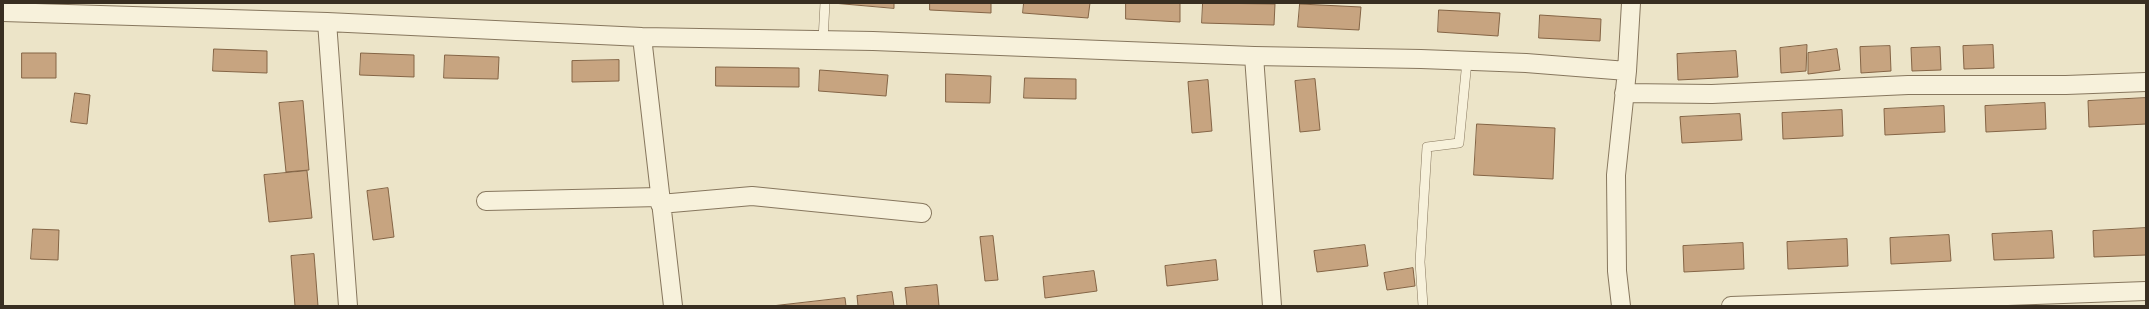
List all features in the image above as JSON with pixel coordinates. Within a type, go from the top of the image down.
[{"type":"street","points":[[1621,306],[1617,271],[1616,175],[1627,72],[1631,3]]},
{"type":"street","points":[[3,12],[327,22],[642,37],[823,40],[1254,56],[1467,61],[1627,72]]},
{"type":"street","points":[[327,22],[348,306]]},
{"type":"street","points":[[642,37],[673,306]]},
{"type":"street","points":[[1254,56],[1272,306]]},
{"type":"street","points":[[1624,93],[1712,94],[1908,85],[2066,85],[2146,82]]},
{"type":"street","points":[[486,201],[660,201],[752,196],[922,213]]},
{"type":"street","points":[[1731,306],[1893,303],[2146,291]]},
{"type":"lane","points":[[823,40],[825,3]]},
{"type":"lane","points":[[1423,306],[1420,262],[1427,147],[1459,143],[1467,61]]},
{"type":"building","points":[[833,3],[894,3],[894,8]]},
{"type":"building","points":[[930,3],[991,3],[991,13],[930,10]]},
{"type":"building","points":[[1024,3],[1090,3],[1088,18],[1023,13]]},
{"type":"building","points":[[1126,3],[1180,3],[1180,22],[1126,19]]},
{"type":"building","points":[[1203,3],[1275,4],[1274,25],[1202,23]]},
{"type":"building","points":[[1300,4],[1361,7],[1359,30],[1298,27]]},
{"type":"building","points":[[1439,10],[1500,13],[1498,36],[1438,32]]},
{"type":"building","points":[[1540,15],[1601,19],[1600,41],[1539,38]]},
{"type":"building","points":[[1807,45],[1806,71],[1781,73],[1780,48]]},
{"type":"building","points":[[1993,45],[1994,68],[1964,69],[1963,46]]},
{"type":"building","points":[[1890,46],[1891,71],[1861,73],[1860,47]]},
{"type":"building","points":[[1940,47],[1941,70],[1912,71],[1911,48]]},
{"type":"building","points":[[214,49],[267,51],[267,73],[213,71]]},
{"type":"building","points":[[1837,49],[1840,70],[1808,74],[1808,53]]},
{"type":"building","points":[[1736,51],[1738,77],[1678,80],[1677,54]]},
{"type":"building","points":[[22,53],[56,53],[56,78],[22,78]]},
{"type":"building","points":[[361,53],[414,55],[414,77],[360,75]]},
{"type":"building","points":[[445,55],[499,57],[498,79],[444,78]]},
{"type":"building","points":[[619,60],[619,81],[572,82],[572,61]]},
{"type":"building","points":[[716,67],[799,68],[799,87],[716,86]]},
{"type":"building","points":[[820,70],[888,75],[886,96],[819,91]]},
{"type":"building","points":[[946,74],[991,76],[990,103],[946,102]]},
{"type":"building","points":[[1025,78],[1076,79],[1076,99],[1024,98]]},
{"type":"building","points":[[1315,79],[1320,130],[1300,132],[1295,81]]},
{"type":"building","points":[[1208,80],[1212,131],[1192,133],[1188,82]]},
{"type":"building","points":[[75,93],[90,95],[87,124],[71,122]]},
{"type":"building","points":[[2146,98],[2146,124],[2089,127],[2088,101]]},
{"type":"building","points":[[303,101],[309,170],[286,172],[279,103]]},
{"type":"building","points":[[2045,103],[2046,129],[1986,132],[1985,106]]},
{"type":"building","points":[[1944,106],[1945,132],[1885,135],[1884,109]]},
{"type":"building","points":[[1842,110],[1843,136],[1783,139],[1782,113]]},
{"type":"building","points":[[1740,114],[1742,140],[1682,143],[1680,117]]},
{"type":"building","points":[[1477,124],[1555,128],[1553,179],[1474,175]]},
{"type":"building","points":[[307,171],[312,218],[269,222],[264,175]]},
{"type":"building","points":[[388,188],[394,237],[373,240],[367,191]]},
{"type":"building","points":[[2146,228],[2146,255],[2094,257],[2093,231]]},
{"type":"building","points":[[33,229],[59,230],[58,260],[31,259]]},
{"type":"building","points":[[2052,231],[2054,258],[1994,260],[1992,234]]},
{"type":"building","points":[[1949,235],[1951,261],[1891,264],[1890,238]]},
{"type":"building","points":[[993,236],[998,280],[985,281],[980,237]]},
{"type":"building","points":[[1847,239],[1848,266],[1788,269],[1787,242]]},
{"type":"building","points":[[1743,243],[1744,269],[1684,272],[1683,246]]},
{"type":"building","points":[[1365,245],[1368,266],[1317,272],[1314,251]]},
{"type":"building","points":[[314,254],[318,306],[295,306],[291,256]]},
{"type":"building","points":[[1216,260],[1218,280],[1167,286],[1165,266]]},
{"type":"building","points":[[1413,268],[1415,286],[1387,290],[1384,273]]},
{"type":"building","points":[[1094,271],[1097,291],[1045,298],[1043,277]]},
{"type":"building","points":[[937,285],[939,306],[907,306],[905,288]]},
{"type":"building","points":[[892,292],[894,306],[858,306],[857,296]]},
{"type":"building","points":[[845,298],[846,306],[772,306]]}]
